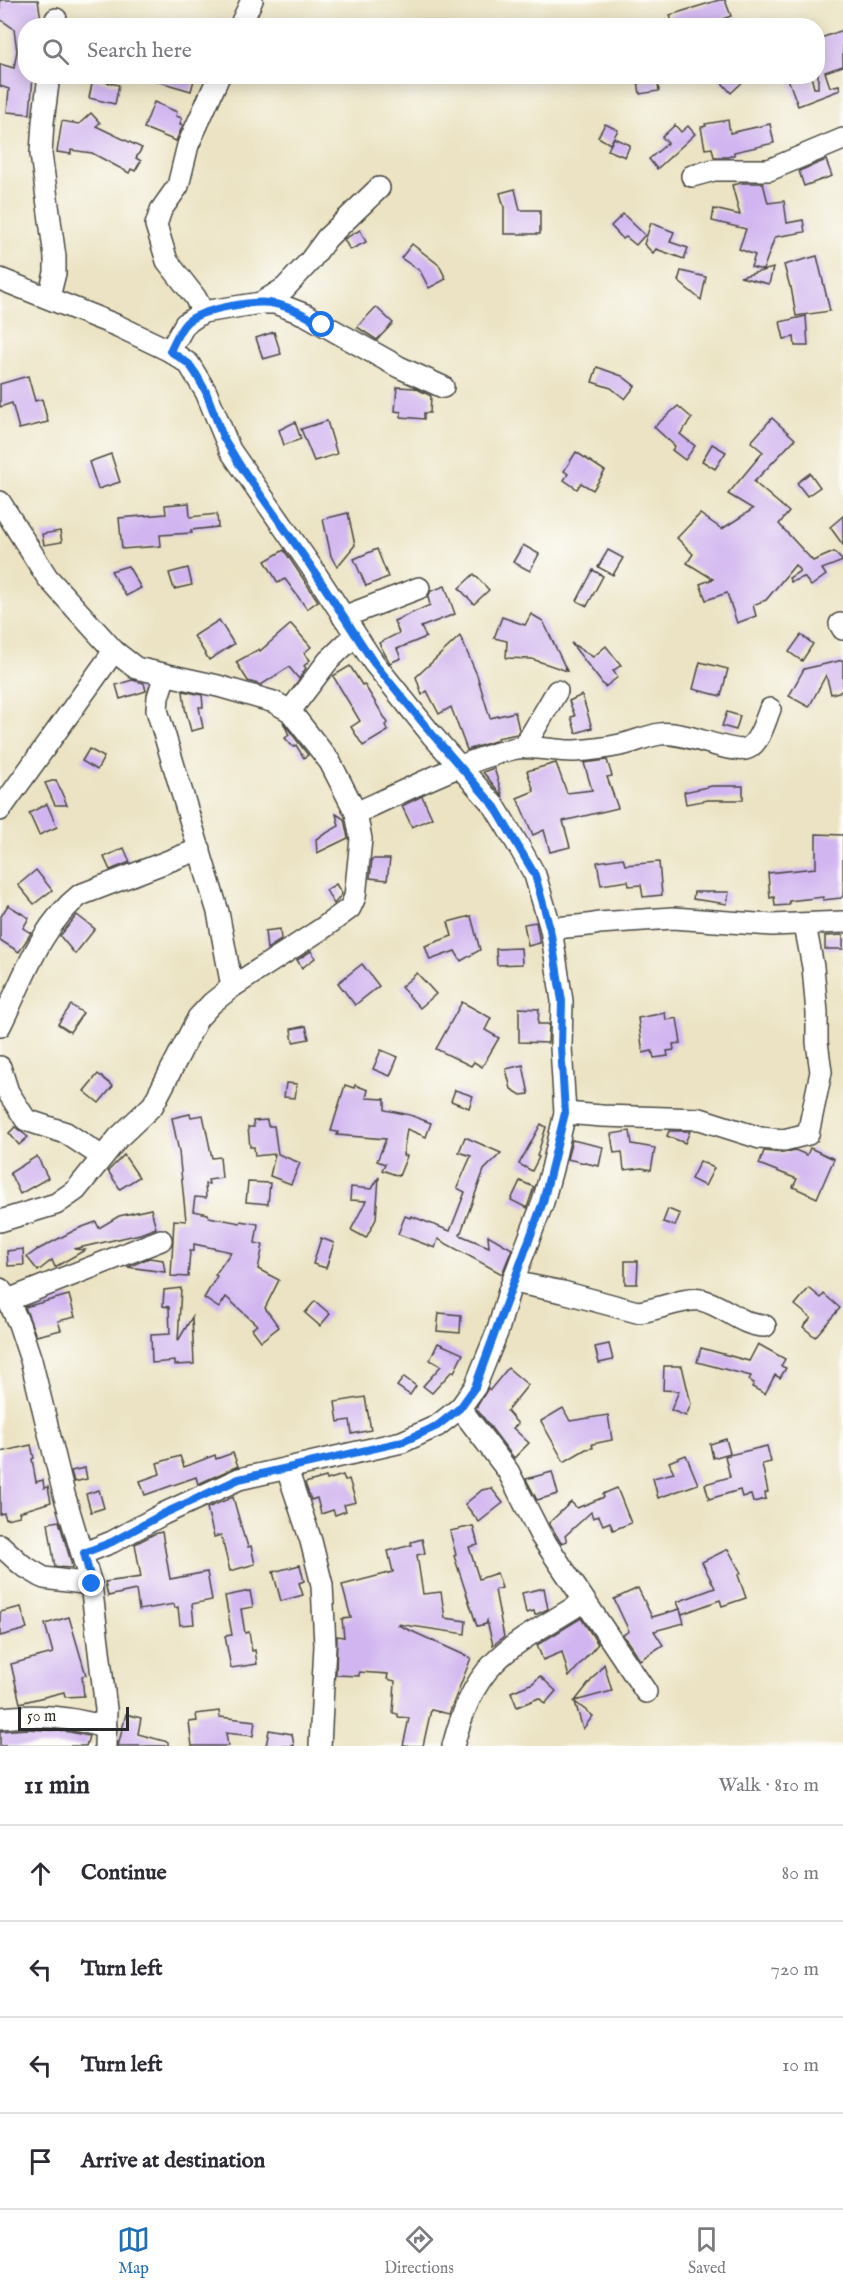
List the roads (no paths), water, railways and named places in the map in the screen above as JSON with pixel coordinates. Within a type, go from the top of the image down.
[{"type":"street","points":[[244,18],[252,0]]},
{"type":"street","points":[[48,84],[42,122],[41,154],[55,257],[55,273],[49,297]]},
{"type":"street","points":[[203,312],[195,297],[167,261],[156,225],[161,210],[178,186],[188,144],[215,84]]},
{"type":"street","points":[[692,176],[714,170],[769,170],[843,139]]},
{"type":"street","points":[[261,303],[285,288],[327,238],[379,188]]},
{"type":"street","points":[[0,279],[49,297],[170,351],[189,364],[196,374],[230,450],[374,663],[495,807],[521,850],[535,875],[550,929],[562,1001],[561,1047],[565,1113],[543,1202],[475,1387],[460,1408],[437,1426],[402,1442],[239,1479],[163,1514],[112,1542],[84,1553]]},
{"type":"street","points":[[170,351],[185,324],[203,312],[275,303],[306,315],[399,368],[443,387]]},
{"type":"street","points":[[0,502],[46,577],[114,651],[136,668],[235,690],[274,702],[290,711],[330,762],[356,813],[361,839],[355,897],[350,908],[232,987],[198,1018],[153,1105],[101,1156],[76,1190],[56,1204],[0,1221]]},
{"type":"street","points":[[343,617],[419,588]]},
{"type":"street","points":[[290,711],[328,661],[356,635]]},
{"type":"street","points":[[0,810],[114,651]]},
{"type":"street","points":[[165,675],[158,697],[157,710],[218,912],[232,987]]},
{"type":"street","points":[[524,747],[556,692]]},
{"type":"street","points":[[356,813],[461,768],[524,747],[574,751],[621,745],[659,734],[674,733],[738,750],[747,749],[754,743],[770,710]]},
{"type":"street","points":[[0,1026],[22,977],[64,907],[80,895],[200,849]]},
{"type":"street","points":[[550,929],[568,925],[587,926],[598,923],[673,918],[772,925],[843,922]]},
{"type":"street","points":[[565,1113],[700,1119],[760,1138],[784,1140],[808,1134],[821,1072],[813,967],[805,925]]},
{"type":"street","points":[[0,1067],[8,1092],[26,1120],[66,1133],[101,1156]]},
{"type":"street","points":[[106,1737],[106,1709],[92,1584],[64,1494],[31,1360],[4,1294],[160,1240]]},
{"type":"street","points":[[513,1282],[563,1292],[637,1312],[699,1300],[754,1326],[765,1326]]},
{"type":"street","points":[[460,1408],[508,1471],[541,1536],[646,1692]]},
{"type":"street","points":[[287,1469],[311,1541],[322,1585],[325,1645],[320,1746]]},
{"type":"street","points":[[0,1545],[22,1565],[44,1578],[92,1584]]},
{"type":"street","points":[[453,1746],[468,1700],[494,1663],[531,1635],[584,1602]]},
{"type":"street","points":[[0,1718],[62,1717],[90,1722],[106,1737]]}]
